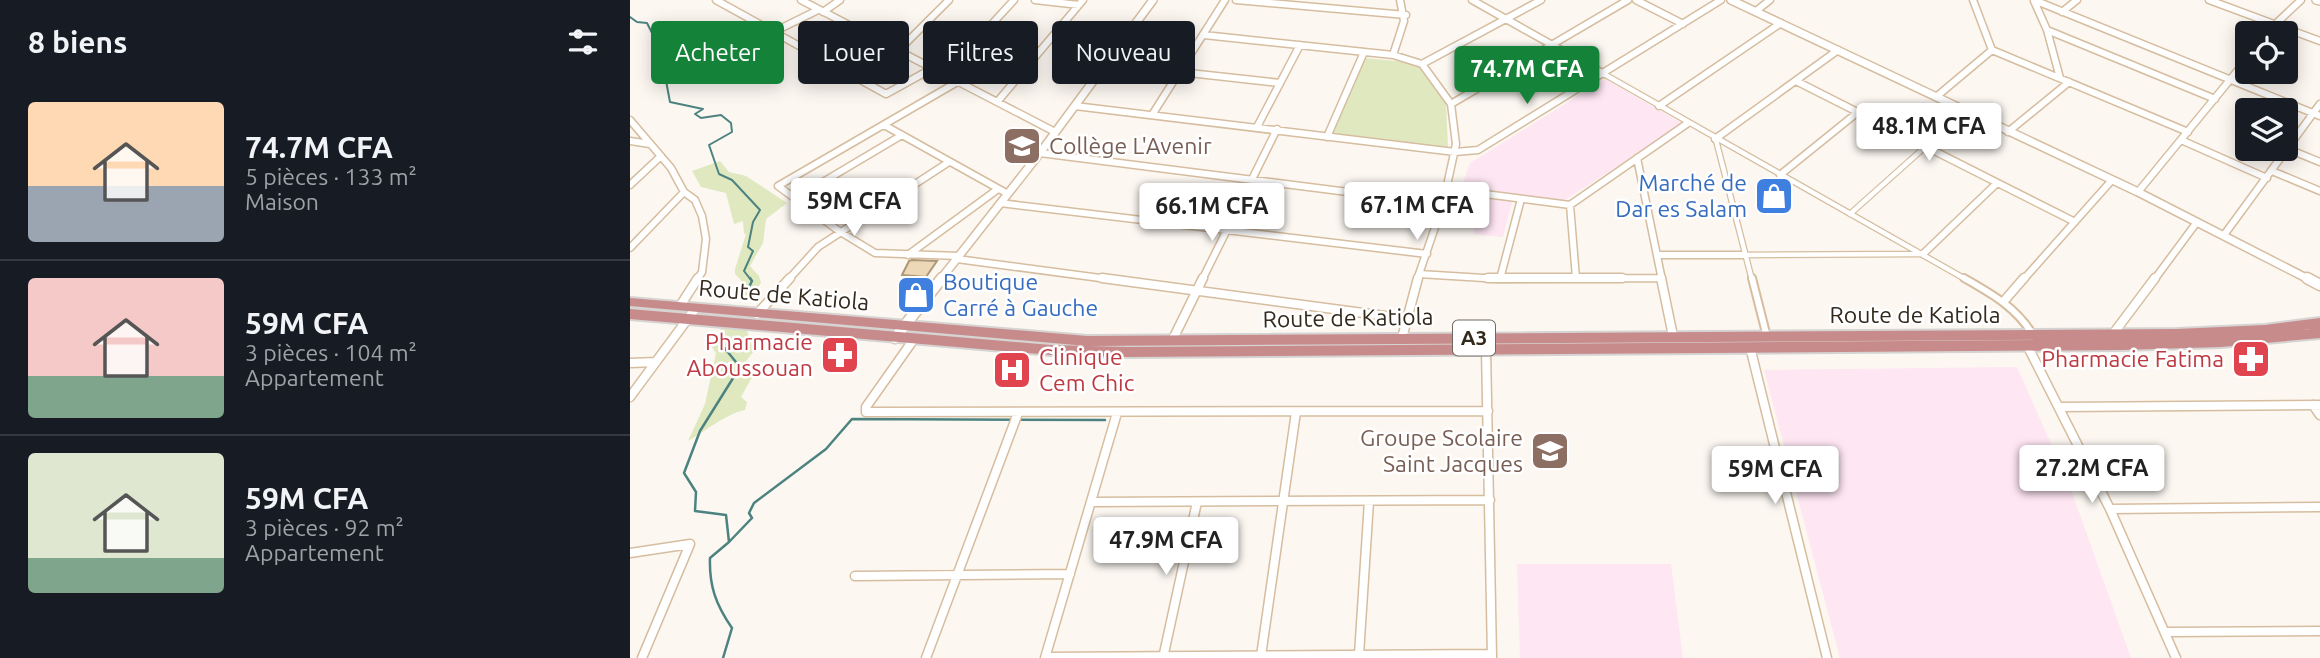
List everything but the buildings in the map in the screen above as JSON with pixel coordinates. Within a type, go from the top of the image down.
[{"type":"highway","name":"Route de Katiola","points":[[630,302],[680,306],[691,314],[895,338],[1083,352],[1750,347],[2216,333],[2320,323]]},
{"type":"highway","name":"Route de Katiola","points":[[630,314],[757,314],[1052,339],[1172,341],[1767,337],[2185,344],[2320,333]]},
{"type":"street","points":[[716,0],[754,21]]},
{"type":"street","points":[[801,0],[840,21]]},
{"type":"street","points":[[784,27],[840,0]]},
{"type":"street","points":[[909,40],[948,0]]},
{"type":"street","points":[[995,21],[1014,0]]},
{"type":"street","points":[[1035,0],[1081,2]]},
{"type":"street","points":[[1137,21],[1153,0]]},
{"type":"street","points":[[1195,49],[1225,0]]},
{"type":"street","points":[[1236,0],[1406,15]]},
{"type":"street","points":[[1393,55],[1406,15],[1400,0]]},
{"type":"street","points":[[1472,0],[1923,254],[2004,301],[2023,318],[2059,407],[2110,509],[2167,632],[2176,658]]},
{"type":"street","points":[[1422,64],[1541,0]]},
{"type":"street","points":[[1451,104],[1628,0]]},
{"type":"street","points":[[1636,0],[1684,24]]},
{"type":"street","points":[[1075,106],[1455,152],[1486,148],[1721,0]]},
{"type":"street","points":[[1731,0],[2138,192],[2320,285]]},
{"type":"street","points":[[1756,11],[1770,0]]},
{"type":"street","points":[[1972,0],[1992,50],[2188,132]]},
{"type":"street","points":[[2034,0],[2047,30],[2060,78]]},
{"type":"street","points":[[2034,0],[2316,115]]},
{"type":"street","points":[[2062,12],[2077,0]]},
{"type":"street","points":[[2209,0],[2265,21]]},
{"type":"street","points":[[2276,21],[2301,0]]},
{"type":"street","points":[[1065,21],[1081,2]]},
{"type":"street","points":[[1659,106],[1781,23]]},
{"type":"street","points":[[2047,30],[2215,99]]},
{"type":"street","points":[[2298,33],[2320,41]]},
{"type":"street","points":[[1204,35],[1393,55],[1422,64],[1451,104],[1455,152],[1443,204],[1419,274],[1402,338]]},
{"type":"street","points":[[998,102],[1052,37]]},
{"type":"street","points":[[784,38],[886,94],[923,74]]},
{"type":"street","points":[[1257,127],[1300,46]]},
{"type":"street","points":[[1715,139],[1838,50]]},
{"type":"street","points":[[1936,97],[1992,50]]},
{"type":"street","points":[[1327,137],[1364,52]]},
{"type":"street","points":[[1195,74],[1280,83]]},
{"type":"street","points":[[2138,192],[2235,75]]},
{"type":"street","points":[[1796,81],[2074,222]]},
{"type":"street","points":[[2008,132],[2069,82]]},
{"type":"street","points":[[955,84],[779,185],[839,232],[875,253],[958,258],[1408,319]]},
{"type":"street","points":[[965,84],[1055,132]]},
{"type":"street","points":[[895,338],[1091,84]]},
{"type":"street","points":[[1152,115],[1172,84]]},
{"type":"street","points":[[2298,137],[2316,115],[2320,104]]},
{"type":"street","points":[[1850,214],[1966,111]]},
{"type":"street","points":[[1780,175],[1858,112]]},
{"type":"street","points":[[630,120],[661,156],[684,192],[695,200],[702,216],[706,239],[702,272],[680,306]]},
{"type":"street","points":[[1447,189],[1570,205],[1688,123]]},
{"type":"street","points":[[884,125],[1008,194]]},
{"type":"street","points":[[1172,341],[1277,129]]},
{"type":"street","points":[[796,198],[902,135]]},
{"type":"street","points":[[1715,139],[1767,337]]},
{"type":"street","points":[[2181,140],[2267,178]]},
{"type":"street","points":[[630,141],[650,144]]},
{"type":"street","points":[[1040,153],[1443,204]]},
{"type":"street","points":[[2298,153],[2320,162]]},
{"type":"street","points":[[630,185],[661,156]]},
{"type":"street","points":[[1637,158],[1673,337]]},
{"type":"street","points":[[2224,235],[2280,161]]},
{"type":"street","points":[[757,314],[809,256],[839,232],[949,162]]},
{"type":"street","points":[[2273,171],[2320,191]]},
{"type":"street","points":[[2004,301],[2112,180]]},
{"type":"street","points":[[1658,255],[1923,254],[1997,183]]},
{"type":"street","points":[[907,255],[998,189]]},
{"type":"street","points":[[630,247],[684,192]]},
{"type":"street","points":[[1500,279],[1521,199]]},
{"type":"street","points":[[1000,204],[1427,254]]},
{"type":"street","points":[[1570,205],[1576,278]]},
{"type":"street","points":[[2113,334],[2197,222]]},
{"type":"street","points":[[1419,274],[1500,279],[1662,278]]},
{"type":"street","points":[[630,397],[691,314]]},
{"type":"street","points":[[914,339],[866,407],[866,412],[1488,411]]},
{"type":"street","points":[[1750,347],[1828,658]]},
{"type":"street","points":[[1117,413],[1045,658],[1492,656],[1486,349]]},
{"type":"street","points":[[630,363],[656,362]]},
{"type":"street","points":[[2059,407],[2317,405],[2320,415]]},
{"type":"street","points":[[1261,656],[1296,412]]},
{"type":"street","points":[[926,658],[1018,413]]},
{"type":"street","points":[[1359,655],[1369,500]]},
{"type":"street","points":[[1091,502],[1490,500]]},
{"type":"street","points":[[1163,658],[1197,502]]},
{"type":"street","points":[[2110,509],[2320,507]]},
{"type":"street","points":[[630,553],[690,544],[642,658]]},
{"type":"street","points":[[855,576],[1070,574]]},
{"type":"street","points":[[2167,632],[2320,631]]},
{"type":"shaded area","points":[[1605,79],[1683,124],[1565,200],[1514,194],[1503,237],[1473,234],[1485,190],[1462,186],[1470,163]]},
{"type":"shaded area","points":[[2017,367],[2070,487],[2131,658],[1840,658],[1764,370]]},
{"type":"shaded area","points":[[1517,564],[1671,564],[1683,658],[1520,658]]},
{"type":"green space","points":[[1365,58],[1427,64],[1446,103],[1448,147],[1332,135]]},
{"type":"green space","points":[[720,161],[729,172],[746,176],[787,203],[766,219],[763,243],[750,266],[759,276],[761,283],[748,300],[736,299],[741,280],[735,274],[735,269],[746,234],[743,221],[734,224],[726,193],[701,187],[692,171]]},
{"type":"green space","points":[[723,326],[746,328],[754,351],[746,361],[755,364],[756,370],[741,397],[747,402],[745,410],[723,419],[688,441],[705,404],[716,353],[710,344]]},
{"type":"waterway","points":[[630,17],[637,22],[647,23],[660,49],[670,102],[703,109],[695,114],[701,118],[721,115],[731,123],[732,132],[709,145],[719,174],[732,180],[760,210],[753,222],[748,247],[753,251],[744,271],[751,280]]},
{"type":"waterway","points":[[748,289],[752,281],[750,278]]},
{"type":"waterway","points":[[718,340],[740,367],[700,431],[684,473],[696,492],[695,511],[726,515],[729,542]]},
{"type":"waterway","points":[[729,542],[752,518],[749,513],[754,503],[826,449],[852,419],[1105,420]]},
{"type":"waterway","points":[[723,658],[732,628],[715,595],[710,558],[729,542]]},
{"type":"place","name":"Collège L'Avenir","points":[[1022,146]]},
{"type":"place","name":"Marché de Dar es Salam","points":[[1774,196]]},
{"type":"place","name":"Boutique Carré à Gauche","points":[[916,295]]},
{"type":"place","name":"Pharmacie Aboussouan","points":[[840,355]]},
{"type":"place","name":"Pharmacie Fatima","points":[[2251,359]]},
{"type":"place","name":"Clinique Cem Chic","points":[[1012,370]]},
{"type":"place","name":"Groupe Scolaire Saint Jacques","points":[[1550,451]]}]
